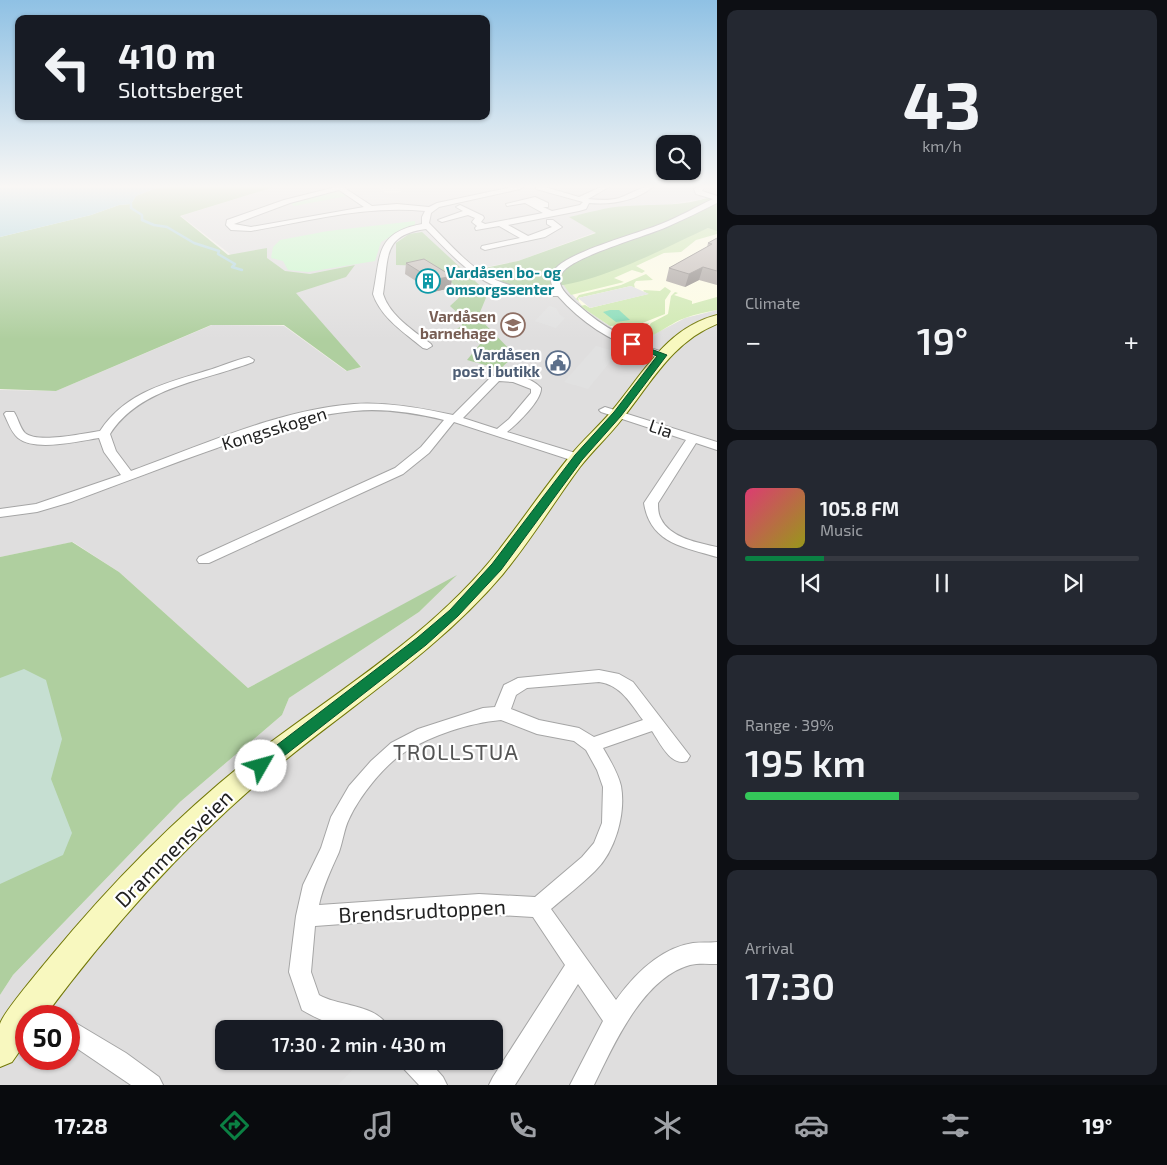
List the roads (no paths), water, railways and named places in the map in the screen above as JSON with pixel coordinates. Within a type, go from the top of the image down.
[{"type":"main road","name":"Drammensveien","points":[[44,1005],[83,941],[127,890],[197,820],[235,786],[368,684],[454,613],[496,567],[668,335],[692,322],[717,318]]},
{"type":"main road","name":"Drammensveien","points":[[0,1050],[15,1035]]},
{"type":"street","points":[[392,238],[387,245],[378,294],[379,300],[384,308],[427,346]]},
{"type":"street","points":[[440,238],[479,274],[494,284],[522,291],[560,292]]},
{"type":"street","points":[[486,248],[527,238]]},
{"type":"street","points":[[630,238],[592,252],[566,265],[556,273],[555,282],[560,292],[596,327],[656,353]]},
{"type":"street","points":[[129,476],[110,452],[104,434],[115,416],[136,400],[154,392],[229,369],[250,360]]},
{"type":"street","points":[[204,560],[399,471],[425,450],[454,418],[496,378],[504,376],[536,388],[536,393],[513,421],[500,432]]},
{"type":"street","name":"Kongsskogen","points":[[0,513],[37,508],[271,425],[307,414],[350,407],[389,406],[425,411],[500,432],[578,458]]},
{"type":"street","name":"Lia","points":[[611,412],[717,446]]},
{"type":"street","points":[[10,414],[21,436],[30,440],[52,440],[104,434]]},
{"type":"street","points":[[693,439],[651,503],[654,519],[664,531],[675,538],[717,552]]},
{"type":"street","points":[[502,713],[504,701],[510,690],[524,682],[599,676],[613,678],[626,687],[656,722],[681,756]]},
{"type":"street","points":[[365,1020],[327,1012],[310,1002],[300,972],[306,916],[313,885],[330,850],[340,816],[355,792],[377,766],[397,748],[424,734],[483,715],[502,713],[537,727],[579,735],[592,745],[605,768],[612,786],[610,823],[602,848],[589,864],[538,907],[615,1019]]},
{"type":"street","points":[[592,745],[656,722]]},
{"type":"street","name":"Brendsrudtoppen","points":[[306,916],[479,904],[538,907]]},
{"type":"street","points":[[582,1085],[615,1019],[638,988],[666,963],[702,951],[717,953]]},
{"type":"street","points":[[501,1085],[577,966]]},
{"type":"street","points":[[80,1037],[123,1064],[151,1085]]},
{"type":"street","points":[[421,1070],[435,1085]]},
{"type":"waterway","points":[[185,238],[194,243],[219,251],[218,254],[235,264],[232,267],[242,270]]},
{"type":"place","name":"Vardåsen bo- og omsorgssenter","points":[[428,281]]},
{"type":"place","name":"Vardåsen barnehage","points":[[513,325]]},
{"type":"place","name":"Vardåsen post i butikk","points":[[558,363]]},
{"type":"district","name":"TROLLSTUA","points":[[456,751]]}]
